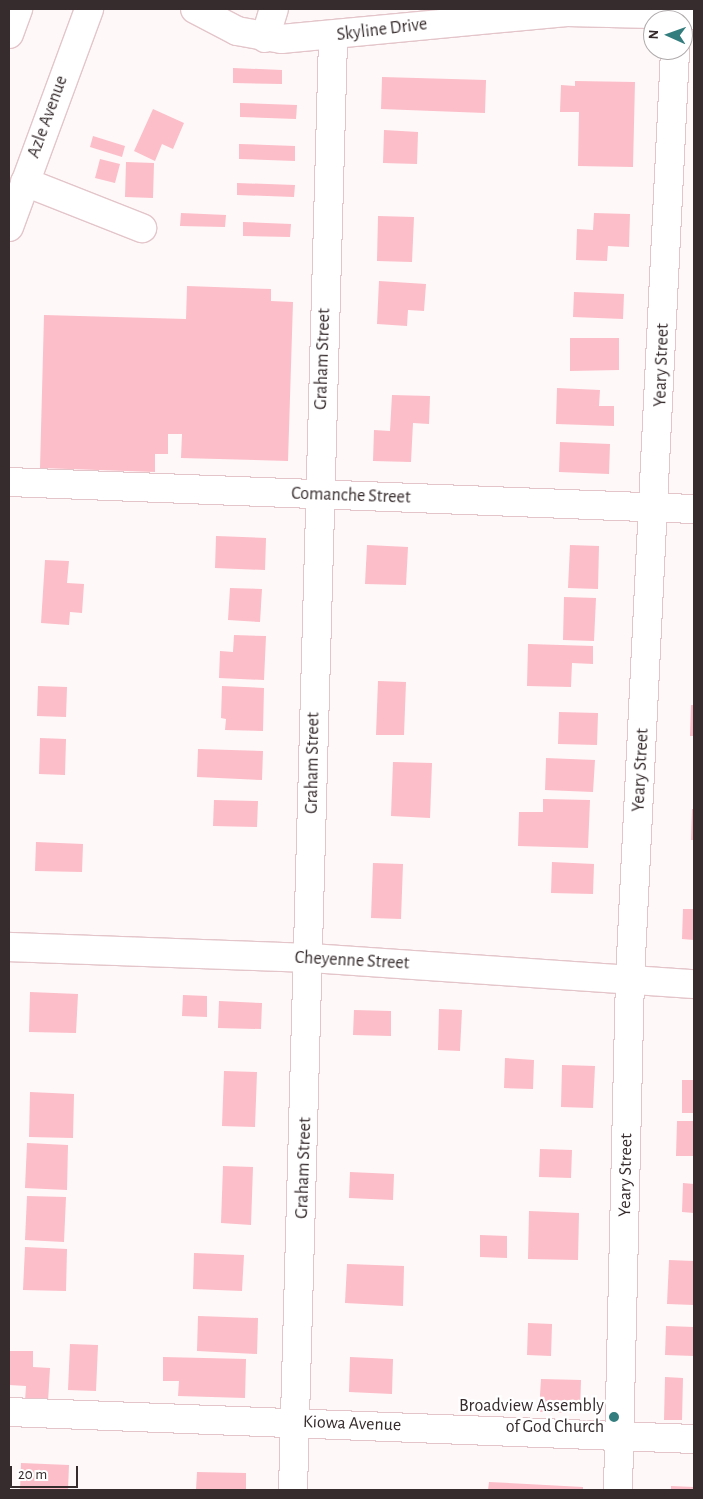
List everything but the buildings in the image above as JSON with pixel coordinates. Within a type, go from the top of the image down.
[{"type":"street","points":[[9,34],[18,9]]},
{"type":"street","name":"Azle Avenue","points":[[9,227],[89,9]]},
{"type":"street","name":"Skyline Drive","points":[[195,9],[237,31],[265,38],[333,36],[567,12],[643,13]]},
{"type":"street","points":[[265,38],[274,9]]},
{"type":"street","name":"Graham Street","points":[[293,1490],[310,958],[318,494],[333,36]]},
{"type":"street","name":"Yeary Street","points":[[618,1490],[630,978],[656,507],[675,60]]},
{"type":"street","points":[[25,182],[142,228]]},
{"type":"street","name":"Comanche Street","points":[[9,482],[694,509]]},
{"type":"street","name":"Cheyenne Street","points":[[9,947],[310,958],[630,978],[694,984]]},
{"type":"street","name":"Kiowa Avenue","points":[[9,1412],[295,1421],[694,1439]]},
{"type":"place","name":"Broadview Assembly of God Church","points":[[614,1417]]}]
